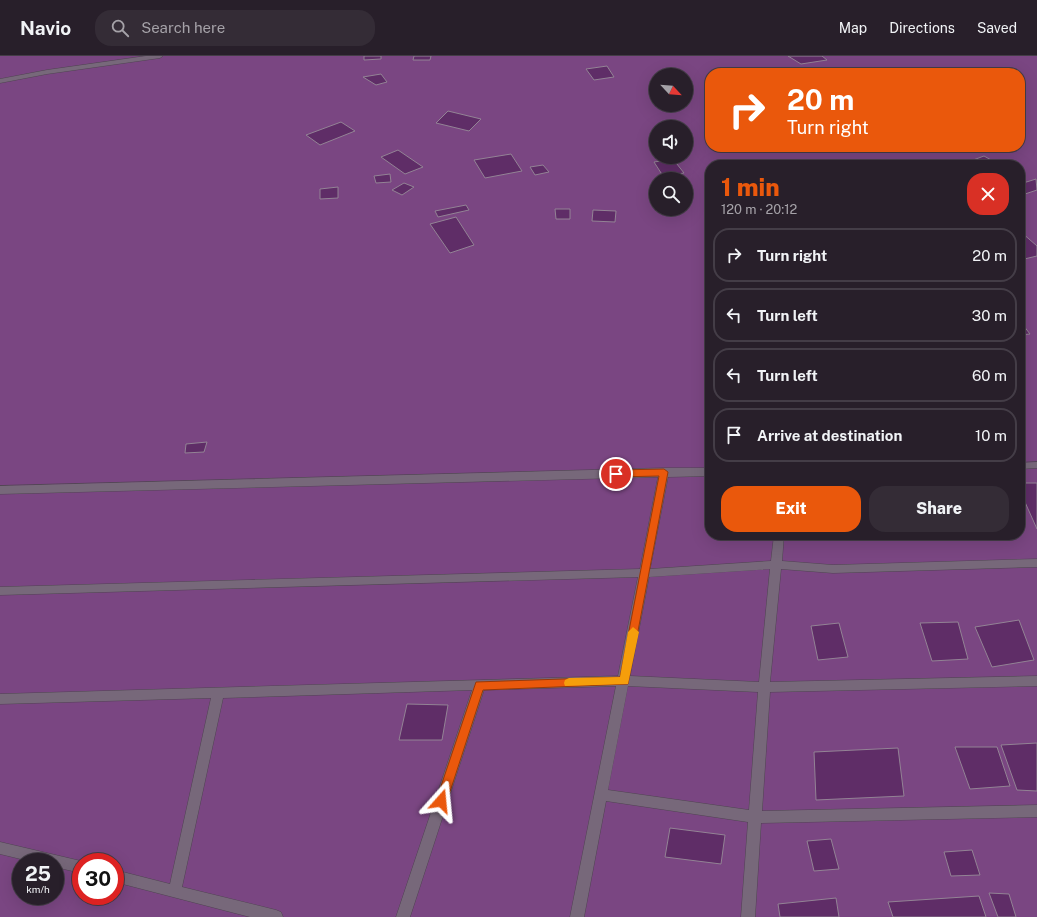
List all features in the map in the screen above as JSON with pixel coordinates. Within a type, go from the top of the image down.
[{"type":"street","points":[[0,81],[47,72],[160,56]]},
{"type":"street","points":[[1025,466],[1037,465]]},
{"type":"street","points":[[577,917],[664,472]]},
{"type":"street","points":[[0,490],[705,472]]},
{"type":"street","points":[[748,917],[764,687],[778,540]]},
{"type":"street","points":[[0,591],[587,573],[645,573],[776,565],[833,569],[1037,563]]},
{"type":"street","points":[[0,699],[624,681],[764,687],[1037,681]]},
{"type":"street","points":[[403,917],[480,685]]},
{"type":"street","points":[[175,890],[218,693]]},
{"type":"street","points":[[602,795],[754,817],[1037,811]]},
{"type":"street","points":[[0,848],[72,866]]},
{"type":"street","points":[[124,878],[276,917]]},
{"type":"shaded area","points":[[0,56],[1037,56],[1037,917],[0,917]]},
{"type":"building","points":[[364,56],[381,56],[381,59],[364,60]]},
{"type":"building","points":[[414,56],[431,56],[430,60],[413,60]]},
{"type":"building","points":[[788,56],[822,56],[827,60],[801,64]]},
{"type":"building","points":[[607,66],[614,77],[594,80],[586,69]]},
{"type":"building","points":[[381,74],[387,82],[376,85],[363,77]]},
{"type":"building","points":[[448,111],[481,119],[469,131],[436,123]]},
{"type":"building","points":[[341,122],[355,131],[320,145],[306,135]]},
{"type":"building","points":[[398,150],[423,167],[405,174],[381,157]]},
{"type":"building","points":[[511,154],[522,171],[485,178],[474,160]]},
{"type":"building","points":[[984,156],[991,160],[973,160]]},
{"type":"building","points":[[655,164],[677,164],[683,172],[660,172]]},
{"type":"building","points":[[543,165],[549,172],[535,175],[530,167]]},
{"type":"building","points":[[390,174],[391,182],[376,183],[374,176]]},
{"type":"building","points":[[1036,179],[1037,190],[1025,194],[1025,182]]},
{"type":"building","points":[[404,183],[414,187],[402,195],[392,190]]},
{"type":"building","points":[[338,187],[338,198],[320,199],[320,189]]},
{"type":"building","points":[[466,205],[469,210],[438,217],[435,211]]},
{"type":"building","points":[[555,209],[570,209],[570,219],[556,219]]},
{"type":"building","points":[[593,210],[616,211],[615,222],[592,221]]},
{"type":"building","points":[[456,217],[474,245],[450,253],[430,224]]},
{"type":"building","points":[[1025,236],[1037,246],[1037,256],[1025,259]]},
{"type":"building","points":[[1025,328],[1030,334],[1025,334]]},
{"type":"building","points":[[207,442],[204,452],[185,453],[186,444]]},
{"type":"building","points":[[1025,483],[1037,483],[1037,529],[1025,502]]},
{"type":"building","points":[[1019,620],[1034,660],[992,667],[975,627]]},
{"type":"building","points":[[958,622],[968,659],[932,661],[920,623]]},
{"type":"building","points":[[839,623],[848,657],[818,660],[811,626]]},
{"type":"building","points":[[407,704],[448,705],[442,740],[399,740]]},
{"type":"building","points":[[1037,743],[1037,791],[1017,790],[1001,745]]},
{"type":"building","points":[[955,747],[997,747],[1010,786],[970,789]]},
{"type":"building","points":[[898,748],[904,796],[816,800],[814,752]]},
{"type":"building","points":[[670,828],[725,835],[721,864],[665,857]]},
{"type":"building","points":[[831,839],[839,869],[814,871],[807,841]]},
{"type":"building","points":[[972,850],[980,875],[951,876],[944,852]]},
{"type":"building","points":[[989,893],[1009,894],[1016,917],[998,917]]},
{"type":"building","points":[[979,896],[986,917],[893,917],[888,902]]},
{"type":"building","points":[[836,898],[839,917],[780,917],[778,904]]},
{"type":"slow traffic","points":[[569,683],[624,681],[633,632]]},
{"type":"route","points":[[441,801],[480,685],[624,681],[664,472],[616,474]]}]
